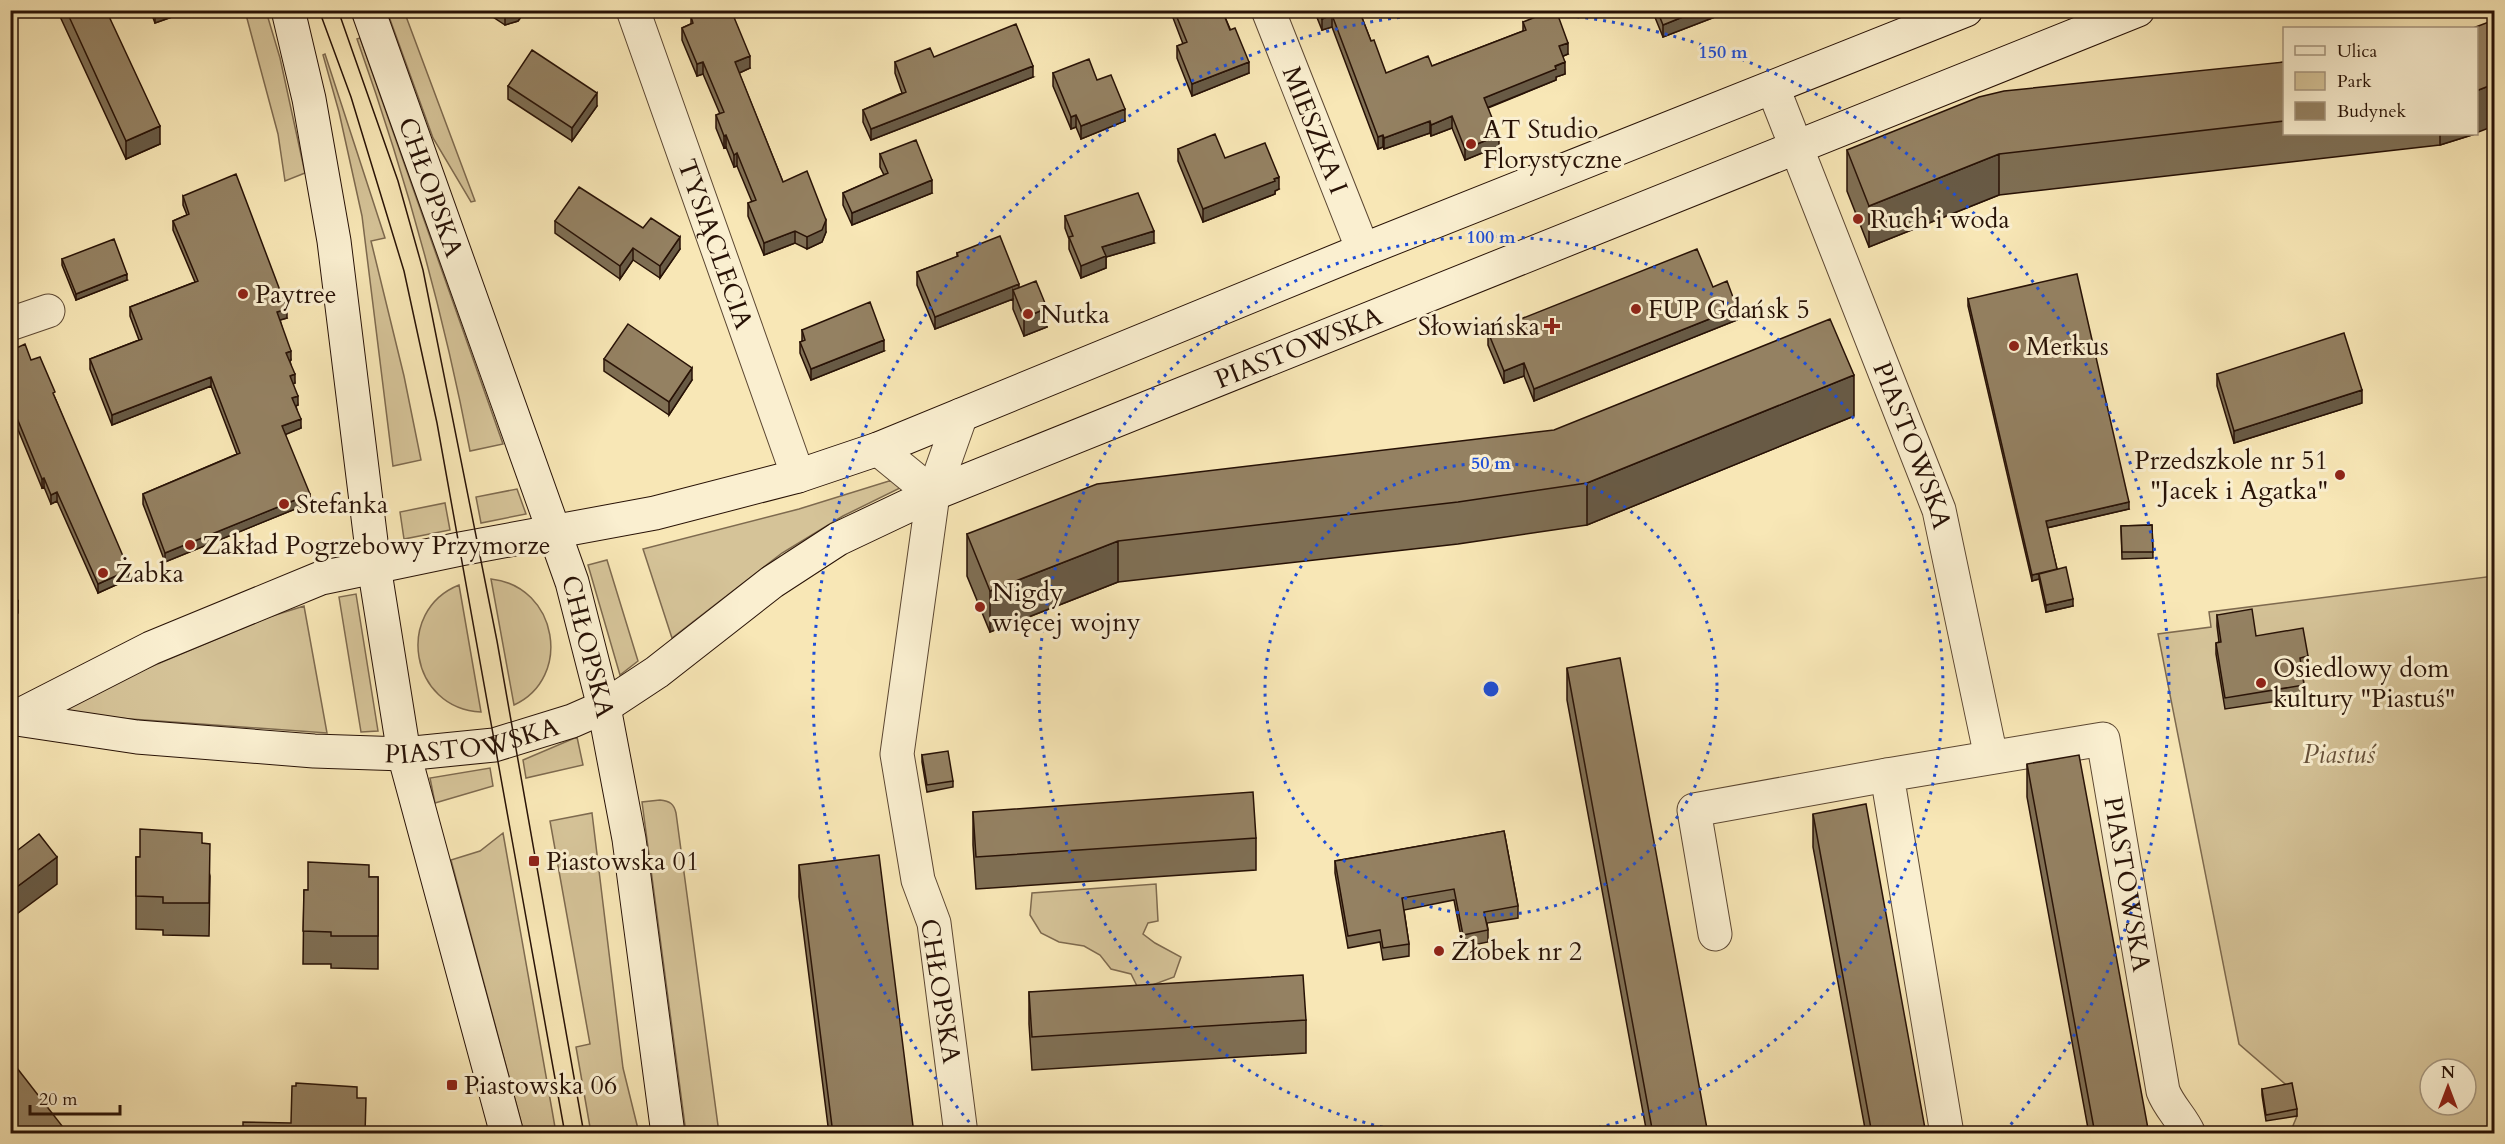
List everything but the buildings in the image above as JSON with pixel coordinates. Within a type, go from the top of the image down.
[{"type":"street","points":[[288,10],[309,99],[334,241],[374,566],[404,754],[507,1134]]},
{"type":"street","name":"CHŁOPSKA","points":[[368,10],[572,582],[604,707],[629,838],[668,1134]]},
{"type":"street","name":"TYSIĄCLECIA","points":[[633,10],[798,476]]},
{"type":"street","name":"MIESZKA I","points":[[1268,10],[1363,250]]},
{"type":"street","name":"PIASTOWSKA","points":[[13,717],[151,648],[321,578],[655,513],[798,476],[878,449],[1363,250],[1773,88],[1924,18],[1966,10]]},
{"type":"street","name":"PIASTOWSKA","points":[[13,717],[137,737],[404,754],[494,746],[572,721],[604,707],[657,672],[772,582],[838,539],[933,494],[2138,10]]},
{"type":"street","name":"PIASTOWSKA","points":[[1773,88],[1939,510],[1991,757]]},
{"type":"street","points":[[10,324],[48,311]]},
{"type":"street","points":[[878,449],[933,494],[961,416]]},
{"type":"street","name":"CHŁOPSKA","points":[[933,494],[897,754],[918,880],[934,922],[961,1134]]},
{"type":"street","name":"PIASTOWSKA","points":[[1715,934],[1694,810],[2103,739],[2163,1091],[2168,1103],[2189,1134]]},
{"type":"street","points":[[1887,775],[1947,1134]]},
{"type":"green space","points":[[245,11],[266,11],[280,58],[305,173],[285,181],[278,134]]},
{"type":"green space","points":[[387,11],[404,11],[475,201],[471,202],[433,138]]},
{"type":"green space","points":[[360,38],[503,444],[470,451],[435,294],[407,192],[357,39]]},
{"type":"green space","points":[[325,54],[385,238],[371,241],[404,376],[421,460],[393,466],[362,216],[339,112],[323,55]]},
{"type":"green space","points":[[889,481],[898,482],[902,487],[843,516],[782,553],[672,638],[643,549],[799,509]]},
{"type":"green space","points":[[517,489],[526,514],[481,523],[476,497]]},
{"type":"green space","points":[[445,503],[450,530],[404,539],[400,512]]},
{"type":"green space","points":[[607,560],[638,661],[620,675],[588,565]]},
{"type":"green space","name":"Piastuś","points":[[2494,576],[2494,1133],[2290,1133],[2297,1116],[2292,1090],[2239,1044],[2158,634],[2211,627],[2209,612]]},
{"type":"green space","points":[[491,579],[514,585],[531,598],[543,615],[550,634],[550,655],[545,675],[533,692],[514,705]]},
{"type":"green space","points":[[459,585],[481,712],[457,707],[438,695],[426,677],[419,657],[419,636],[425,615],[438,598]]},
{"type":"green space","points":[[356,594],[378,731],[361,732],[339,597]]},
{"type":"green space","points":[[304,606],[327,733],[61,714],[60,705],[269,617]]},
{"type":"green space","points":[[577,737],[583,765],[526,778],[523,760]]},
{"type":"green space","points":[[490,768],[493,786],[435,803],[430,778]]},
{"type":"green space","points":[[660,800],[671,804],[676,813],[719,1133],[686,1133],[642,802]]},
{"type":"green space","points":[[592,813],[623,1068],[639,1133],[591,1133],[576,1047],[590,1044],[550,821]]},
{"type":"green space","points":[[503,833],[556,1133],[524,1133],[451,860],[480,851]]},
{"type":"green space","points":[[1156,884],[1158,921],[1148,923],[1143,934],[1181,957],[1174,977],[1139,990],[1131,974],[1111,969],[1100,955],[1084,946],[1059,942],[1041,933],[1030,915],[1032,893]]},
{"type":"tram line","points":[[319,10],[351,97],[404,271],[437,423],[565,1134]]},
{"type":"tram line","points":[[338,10],[398,181],[423,270],[497,641],[584,1134]]},
{"type":"place","name":"AT Studio Florystyczne","points":[[1471,144]]},
{"type":"place","name":"Ruch i woda","points":[[1858,219]]},
{"type":"place","name":"Paytree","points":[[243,294]]},
{"type":"place","name":"FUP Gdańsk 5","points":[[1636,309]]},
{"type":"place","name":"Nutka","points":[[1028,314]]},
{"type":"place","name":"Słowiańska","points":[[1552,326]]},
{"type":"place","name":"Merkus","points":[[2014,346]]},
{"type":"place","name":"Przedszkole nr 51 \"Jacek i Agatka\"","points":[[2340,475]]},
{"type":"place","name":"Stefanka","points":[[284,504]]},
{"type":"place","name":"Zakład Pogrzebowy Przymorze","points":[[190,545]]},
{"type":"place","name":"Żabka","points":[[103,573]]},
{"type":"place","name":"Nigdy więcej wojny","points":[[980,607]]},
{"type":"place","name":"Osiedlowy dom kultury \"Piastuś\"","points":[[2261,683]]},
{"type":"place","name":"Piastowska 01","points":[[534,861]]},
{"type":"place","name":"Żłobek nr 2","points":[[1439,951]]},
{"type":"place","name":"Piastowska 06","points":[[452,1085]]}]
